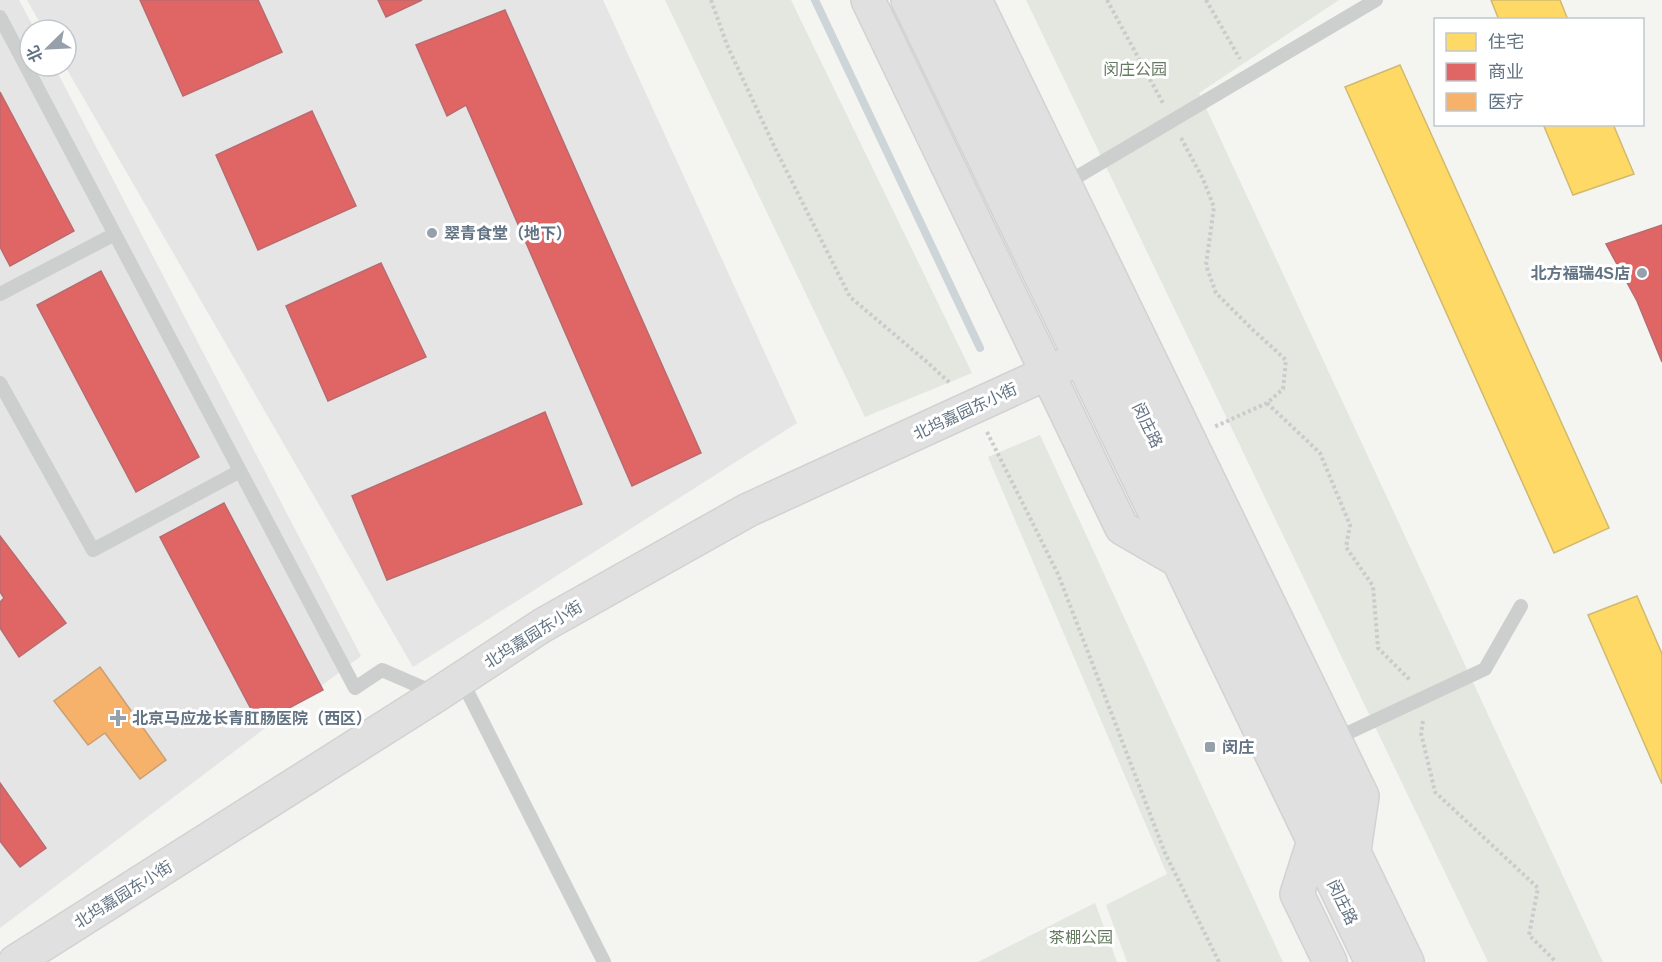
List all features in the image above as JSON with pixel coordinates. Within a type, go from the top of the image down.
[{"type":"street","points":[[868,0],[1122,528],[1179,561]]},
{"type":"street","name":"闵庄路","points":[[908,0],[1372,962]]},
{"type":"street","name":"闵庄路","points":[[941,0],[1407,962]]},
{"type":"street","name":"闵庄路","points":[[975,0],[1362,796],[1354,850]]},
{"type":"street","name":"北坞嘉园东小街","points":[[15,962],[543,625],[748,510],[1080,358]]},
{"type":"street","name":"闵庄路","points":[[1314,841],[1297,894],[1330,962]]},
{"type":"lane","points":[[1065,184],[1376,0]]},
{"type":"lane","points":[[0,17],[355,688],[382,670],[449,687],[604,962]]},
{"type":"lane","points":[[0,294],[115,234]]},
{"type":"lane","points":[[0,383],[93,550],[240,471]]},
{"type":"lane","points":[[1335,739],[1485,669],[1521,606]]},
{"type":"path","points":[[711,0],[727,45],[766,129],[850,297],[927,362],[974,406],[1058,574],[1165,853],[1219,962]]},
{"type":"path","points":[[1107,0],[1203,179],[1214,207],[1206,265],[1216,293],[1286,360],[1283,389],[1267,403],[1209,429]]},
{"type":"path","points":[[1206,0],[1250,75]]},
{"type":"shaded area","points":[[0,0],[19,0],[29,18],[18,18],[18,78],[60,78],[361,656],[0,928]]},
{"type":"shaded area","points":[[27,0],[603,0],[797,423],[413,667],[72,78],[78,78],[78,18],[37,18]]},
{"type":"green space","points":[[665,0],[791,0],[972,373],[865,417]]},
{"type":"green space","name":"闵庄公园","points":[[1026,0],[1339,0],[1199,93],[1603,962],[1488,962]]},
{"type":"green space","points":[[1040,435],[1283,962],[1127,962],[1106,905],[1167,874],[988,457]]},
{"type":"green space","name":"茶棚公园","points":[[1095,903],[1117,962],[978,962]]},
{"type":"building: 住宅","points":[[1491,0],[1560,0],[1567,18],[1498,18]]},
{"type":"building: 住宅","points":[[1400,65],[1609,528],[1554,553],[1345,87]]},
{"type":"building: 住宅","points":[[1544,126],[1614,126],[1634,174],[1573,195]]},
{"type":"building: 住宅","points":[[1637,596],[1662,654],[1662,784],[1588,615]]},
{"type":"building: 商业","points":[[140,0],[258,0],[282,52],[183,96]]},
{"type":"building: 商业","points":[[378,0],[422,0],[386,17]]},
{"type":"building: 商业","points":[[505,10],[701,453],[632,486],[466,105],[447,116],[416,45]]},
{"type":"building: 商业","points":[[0,92],[74,231],[10,266],[0,247]]},
{"type":"building: 商业","points":[[312,111],[356,206],[258,250],[216,155]]},
{"type":"building: 商业","name":"北方福瑞4S店","points":[[1662,225],[1662,362],[1637,301],[1606,244]]},
{"type":"building: 商业","points":[[381,263],[426,357],[328,401],[286,306]]},
{"type":"building: 商业","points":[[101,271],[199,457],[136,492],[37,305]]},
{"type":"building: 商业","points":[[545,412],[582,504],[387,580],[352,496]]},
{"type":"building: 商业","points":[[224,503],[323,690],[259,724],[160,537]]},
{"type":"building: 商业","points":[[0,536],[66,623],[19,657],[0,628],[0,602],[4,598],[0,592]]},
{"type":"building: 商业","points":[[0,783],[46,848],[20,867],[0,841]]},
{"type":"building: 医疗","points":[[100,667],[166,760],[140,779],[105,733],[88,745],[54,701]]},
{"type":"waterway","points":[[815,0],[980,348]]},
{"type":"place","name":"翠青食堂（地下）","points":[[432,233]]},
{"type":"place","name":"北方福瑞4S店","points":[[1642,273]]},
{"type":"place","name":"北京马应龙长青肛肠医院（西区）","points":[[118,718]]},
{"type":"place","name":"闵庄","points":[[1210,747]]}]
